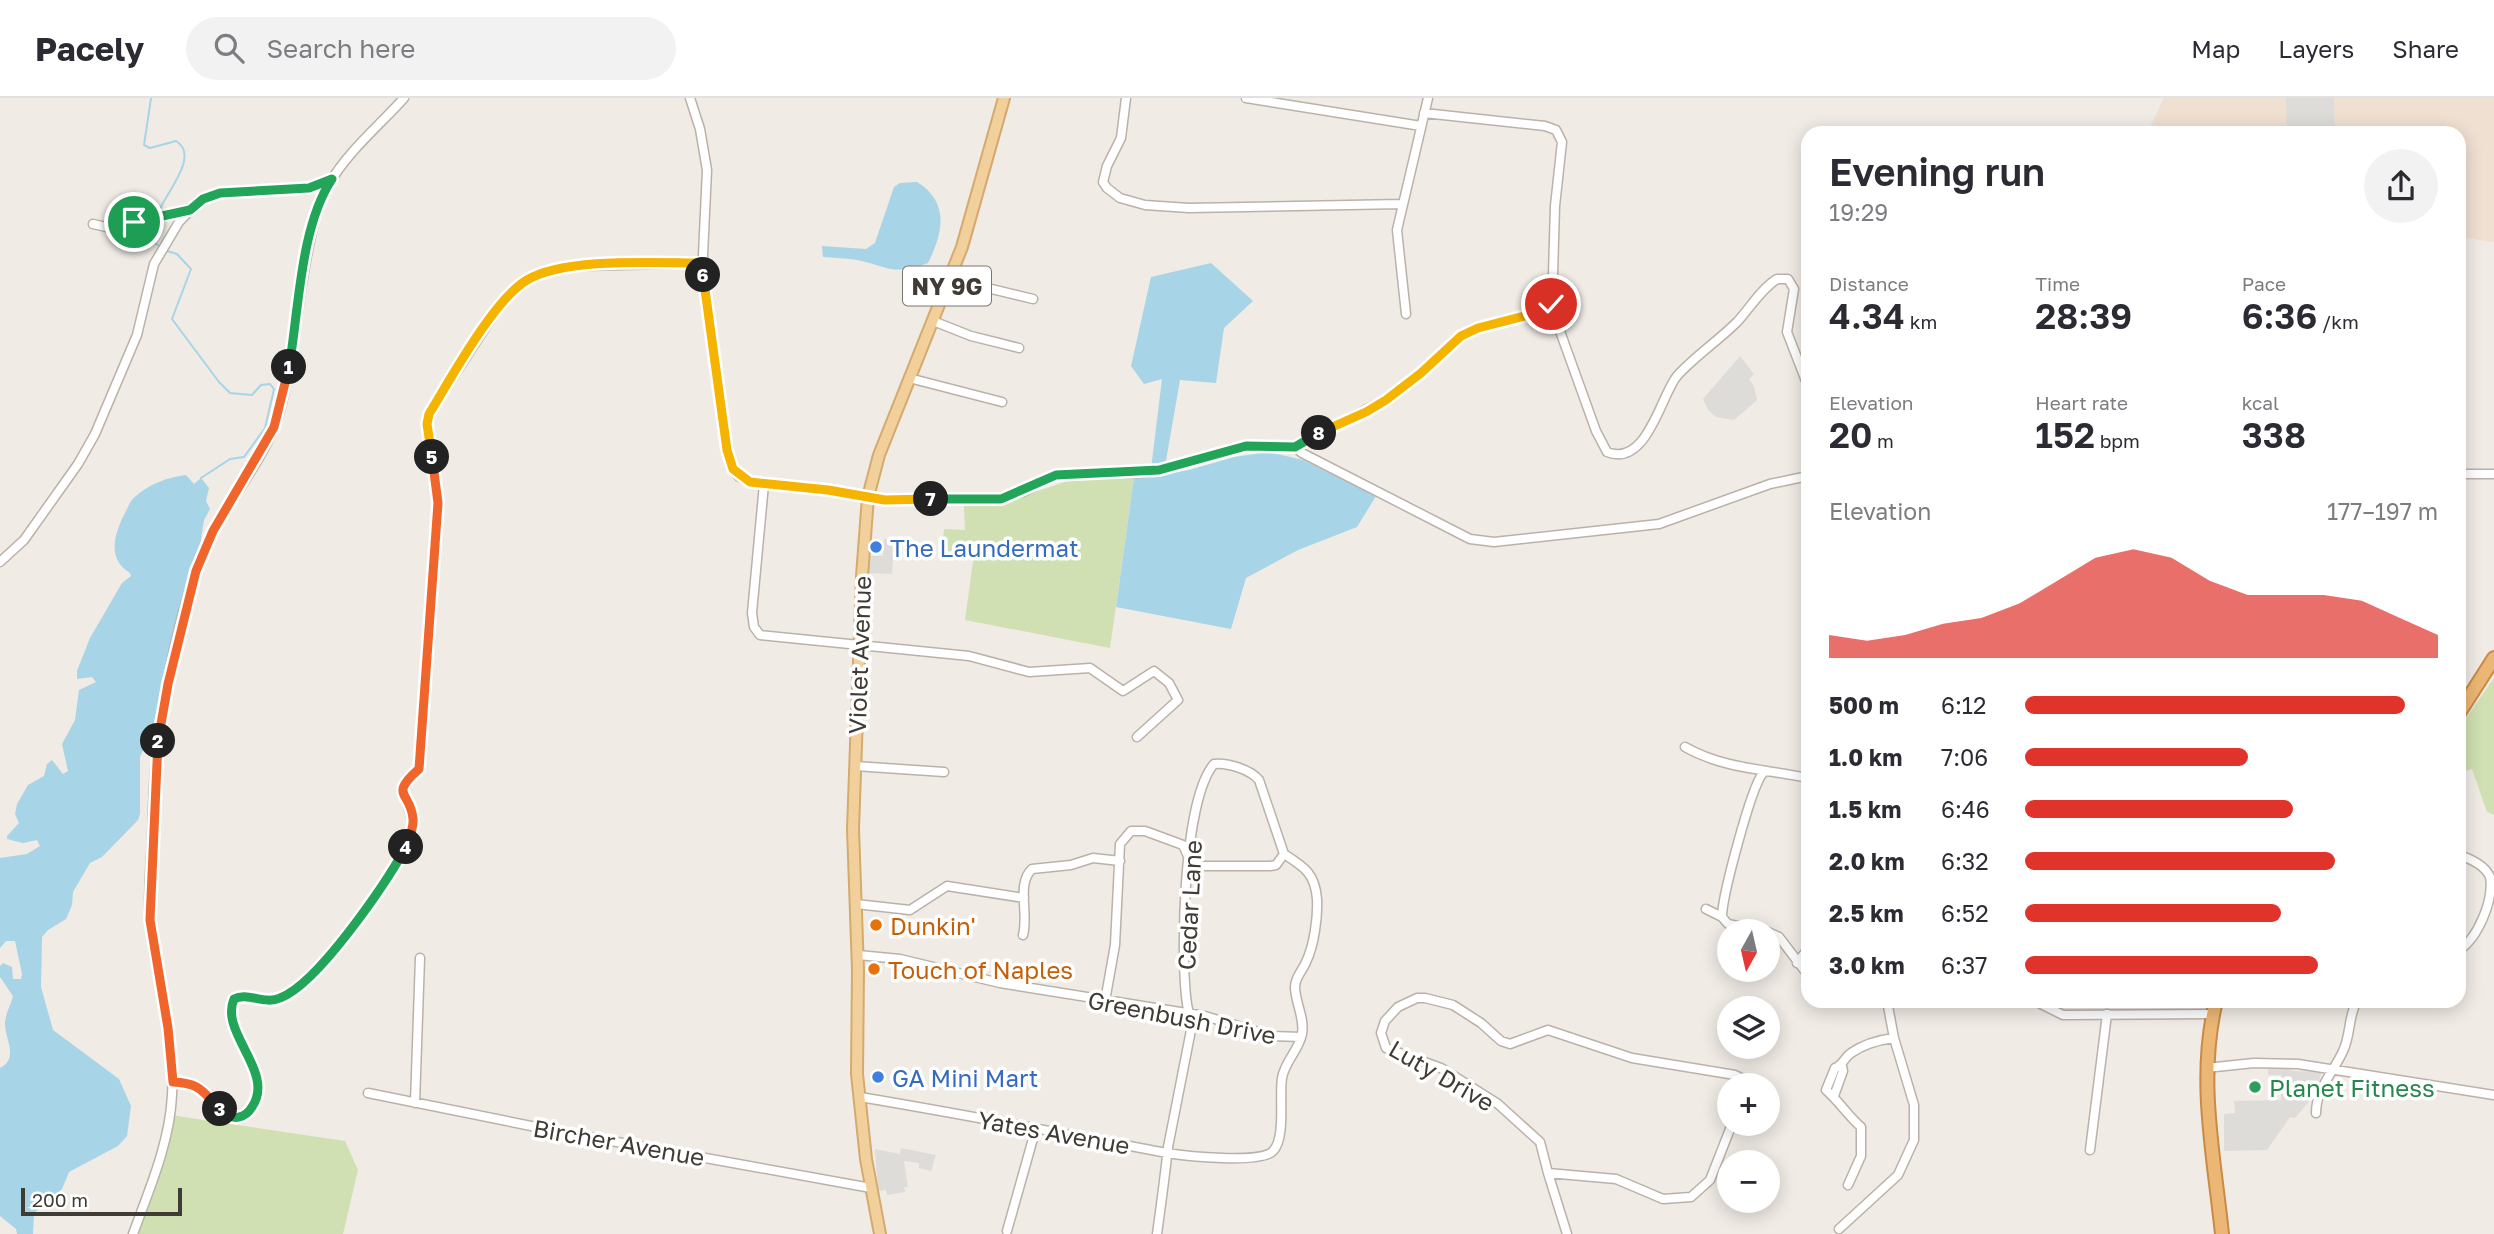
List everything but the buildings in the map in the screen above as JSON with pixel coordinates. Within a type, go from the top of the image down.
[{"type":"highway","points":[[2466,702],[2494,658]]},
{"type":"highway","points":[[2214,1008],[2206,1068],[2208,1114],[2222,1234]]},
{"type":"main road","name":"Violet Avenue","points":[[880,1234],[871,1188],[857,1074],[858,955],[853,829],[863,543],[868,497],[878,455],[950,279],[974,206],[1004,98]]},
{"type":"street","points":[[133,1234],[165,1135],[173,1082],[168,1028],[152,939],[149,902],[155,767],[160,726],[188,598],[213,531],[256,461],[279,412],[290,362],[303,269],[316,214],[332,179],[359,144],[404,98]]},
{"type":"street","points":[[690,98],[700,129],[706,170],[703,263],[711,349],[730,461],[742,478],[764,484],[828,490],[885,500],[1001,499],[1056,475],[1140,473],[1174,467],[1246,446],[1295,447],[1386,400],[1421,373],[1461,336],[1478,328],[1552,309]]},
{"type":"street","points":[[1126,98],[1121,138],[1107,166],[1104,182],[1111,192],[1132,203],[1189,208],[1401,204]]},
{"type":"street","points":[[1246,98],[1286,102],[1421,126]]},
{"type":"street","points":[[1406,314],[1396,245],[1401,204],[1428,98]]},
{"type":"street","points":[[1424,113],[1545,126],[1558,132],[1562,142],[1562,157],[1555,206],[1552,309],[1602,446],[1611,453],[1623,453],[1645,437],[1678,375],[1732,326],[1777,279],[1788,279],[1794,289],[1787,332],[1801,368]]},
{"type":"street","points":[[0,562],[24,540],[73,472],[95,434],[137,335],[158,255],[190,210],[203,199],[220,193],[309,188],[332,179]]},
{"type":"street","points":[[93,224],[106,227],[190,210]]},
{"type":"street","points":[[173,1082],[191,1084],[202,1089],[217,1107],[231,1117],[239,1117],[249,1111],[257,1099],[258,1083],[231,1016],[234,999],[244,996],[264,1001],[275,1000],[291,993],[307,978],[378,891],[406,846],[413,817],[403,792],[405,782],[419,769],[438,503],[427,418],[468,351],[502,302],[521,284],[536,275],[583,266],[703,263]]},
{"type":"street","points":[[950,279],[1033,299]]},
{"type":"street","points":[[933,321],[971,336],[1019,348]]},
{"type":"street","points":[[909,378],[1002,402]]},
{"type":"street","points":[[1295,447],[1470,539],[1494,542],[1659,524],[1770,484],[1801,477]]},
{"type":"street","points":[[2466,474],[2494,474]]},
{"type":"street","points":[[764,484],[752,613],[757,632],[767,637],[968,656],[1028,672],[1090,668],[1123,691],[1151,671],[1158,672],[1169,683],[1178,700],[1138,737]]},
{"type":"street","points":[[1685,747],[1705,759],[1763,773],[1801,777]]},
{"type":"street","name":"Cedar Lane","points":[[1167,1153],[1192,1025],[1184,968],[1188,853],[1199,800],[1208,773],[1218,763],[1252,773],[1259,780],[1284,854]]},
{"type":"street","points":[[855,766],[944,772]]},
{"type":"street","points":[[1706,909],[1722,917],[1757,782],[1763,773]]},
{"type":"street","points":[[1105,1001],[1115,946],[1123,838],[1131,831],[1138,830],[1183,845],[1192,865],[1196,866],[1270,866],[1276,865],[1284,854],[1302,864],[1310,874],[1317,902],[1307,961],[1295,984],[1301,1037]]},
{"type":"street","points":[[1023,934],[1027,910],[1024,898],[1026,877],[1038,867],[1070,866],[1093,858],[1120,861]]},
{"type":"street","points":[[2466,859],[2485,869],[2491,880],[2492,891],[2481,928],[2466,946]]},
{"type":"street","points":[[856,904],[910,910],[947,886],[1024,898]]},
{"type":"street","points":[[1780,938],[1801,967]]},
{"type":"street","name":"Greenbush Drive","points":[[858,955],[900,959],[1000,983],[1189,1013],[1271,1036],[1301,1037]]},
{"type":"street","points":[[415,1103],[420,958]]},
{"type":"street","points":[[1797,963],[1801,958]]},
{"type":"street","name":"Luty Drive","points":[[1567,1234],[1540,1142],[1497,1104],[1441,1068],[1386,1048],[1381,1033],[1390,1014],[1417,998],[1425,998],[1453,1005],[1481,1023],[1501,1041],[1510,1044],[1548,1030],[1633,1058],[1723,1073]]},
{"type":"street","points":[[1839,1229],[1898,1175],[1914,1140],[1914,1105],[1894,1038],[1888,1008]]},
{"type":"street","points":[[2049,1008],[2063,1015],[2199,1008]]},
{"type":"street","points":[[2316,1113],[2318,1098],[2343,1052],[2355,1008]]},
{"type":"street","points":[[2090,1150],[2107,1014]]},
{"type":"street","name":"Yates Avenue","points":[[860,1097],[1167,1153],[1261,1157],[1275,1150],[1283,1073],[1301,1037]]},
{"type":"street","points":[[1848,1185],[1861,1156],[1861,1127],[1826,1090],[1835,1068],[1842,1066],[1848,1055],[1864,1045],[1894,1038]]},
{"type":"street","points":[[2206,1068],[2269,1063],[2332,1069],[2494,1095]]},
{"type":"street","name":"Bircher Avenue","points":[[368,1093],[871,1188]]},
{"type":"street","points":[[1007,1231],[1036,1128]]},
{"type":"street","points":[[1548,1173],[1616,1179],[1663,1199],[1691,1196],[1710,1180],[1727,1136]]},
{"type":"street","points":[[1157,1234],[1167,1153]]},
{"type":"shaded area","points":[[2164,98],[2494,98],[2494,242],[2466,238],[2466,126],[2150,126]]},
{"type":"shaded area","points":[[2286,98],[2334,98],[2335,126],[2287,126]]},
{"type":"shaded area","points":[[1740,356],[1754,374],[1749,379],[1754,386],[1757,400],[1734,420],[1716,417],[1708,410],[1703,399]]},
{"type":"shaded area","points":[[884,539],[894,539],[892,574],[867,573],[868,556],[883,556]]},
{"type":"shaded area","points":[[2268,1066],[2286,1067],[2293,1071],[2322,1072],[2313,1097],[2295,1118],[2290,1117],[2267,1150],[2224,1151],[2224,1114],[2235,1113],[2234,1101],[2281,1100],[2281,1075],[2268,1075]]},
{"type":"shaded area","points":[[901,1148],[936,1155],[931,1171],[919,1168],[919,1163],[904,1161],[908,1187],[904,1187],[905,1192],[887,1195],[886,1190],[878,1191],[875,1149],[900,1154]]},
{"type":"green space","points":[[1134,478],[1110,648],[965,620],[974,554],[942,551],[944,529],[965,530],[964,506],[1004,503],[1073,479]]},
{"type":"green space","points":[[2494,678],[2494,815],[2487,812],[2472,769],[2466,771],[2466,718]]},
{"type":"green space","points":[[170,1115],[345,1141],[358,1170],[343,1234],[129,1234]]},
{"type":"water","points":[[917,182],[928,190],[939,209],[940,229],[928,263],[898,270],[857,260],[823,257],[822,246],[866,249],[875,243],[894,187],[900,183]]},
{"type":"water","points":[[1211,263],[1253,301],[1224,328],[1216,383],[1180,380],[1165,466],[1151,469],[1162,379],[1144,384],[1131,366],[1151,277]]},
{"type":"water","points":[[1269,452],[1303,460],[1376,496],[1357,527],[1298,550],[1246,578],[1231,629],[1116,607],[1134,478],[1189,470],[1234,457]]},
{"type":"water","points":[[186,475],[194,484],[201,478],[209,488],[206,501],[210,509],[204,520],[200,546],[178,619],[152,731],[140,757],[140,814],[138,820],[102,857],[90,863],[73,892],[72,905],[66,919],[42,937],[41,987],[53,1030],[119,1079],[131,1106],[127,1136],[118,1146],[69,1172],[62,1189],[34,1213],[33,1234],[17,1234],[16,1229],[0,1216],[0,1068],[9,1059],[10,1047],[5,1022],[13,996],[0,977],[0,966],[3,963],[12,967],[13,979],[21,979],[22,974],[15,941],[6,941],[0,948],[0,858],[27,854],[40,846],[37,840],[23,843],[7,839],[19,823],[15,814],[17,804],[28,785],[44,776],[47,764],[52,760],[63,774],[68,771],[62,744],[75,720],[79,690],[96,682],[92,677],[77,679],[77,671],[90,638],[122,583],[131,576],[115,554],[115,538],[124,515],[132,500],[147,488],[166,479]]},
{"type":"waterway","points":[[151,98],[144,145],[150,148],[176,141],[183,148],[185,156],[179,176],[158,213]]},
{"type":"waterway","points":[[157,219],[153,242],[159,246]]},
{"type":"waterway","points":[[167,251],[177,254],[191,269],[172,319],[219,382],[230,393],[252,395],[261,385],[270,384],[274,389],[265,428],[244,457],[230,459],[201,478]]},
{"type":"place","name":"The Laundermat","points":[[876,547]]},
{"type":"place","name":"Dunkin'","points":[[876,925]]},
{"type":"place","name":"Touch of Naples","points":[[874,969]]},
{"type":"place","name":"GA Mini Mart","points":[[878,1077]]},
{"type":"place","name":"Planet Fitness","points":[[2255,1087]]},
{"type":"route","points":[[134,222],[190,210],[203,199],[220,193],[309,188],[332,179],[321,198],[316,214],[301,280],[285,390],[274,427],[213,531],[196,571],[168,684],[155,767],[150,920],[168,1028],[173,1082],[187,1083],[202,1089],[217,1107],[231,1117],[242,1116],[249,1111],[258,1093],[257,1078],[231,1016],[234,999],[244,996],[264,1001],[275,1000],[291,993],[320,965],[378,891],[406,846],[413,817],[404,799],[403,787],[409,777],[419,769],[438,503],[427,418],[502,302],[527,279],[556,269],[583,266],[703,263],[711,349],[727,450],[731,465],[738,475],[754,483],[828,490],[885,500],[1001,499],[1023,492],[1056,475],[1140,473],[1174,467],[1246,446],[1295,447],[1386,400],[1421,373],[1461,336],[1478,328],[1552,309],[1551,304]]}]
